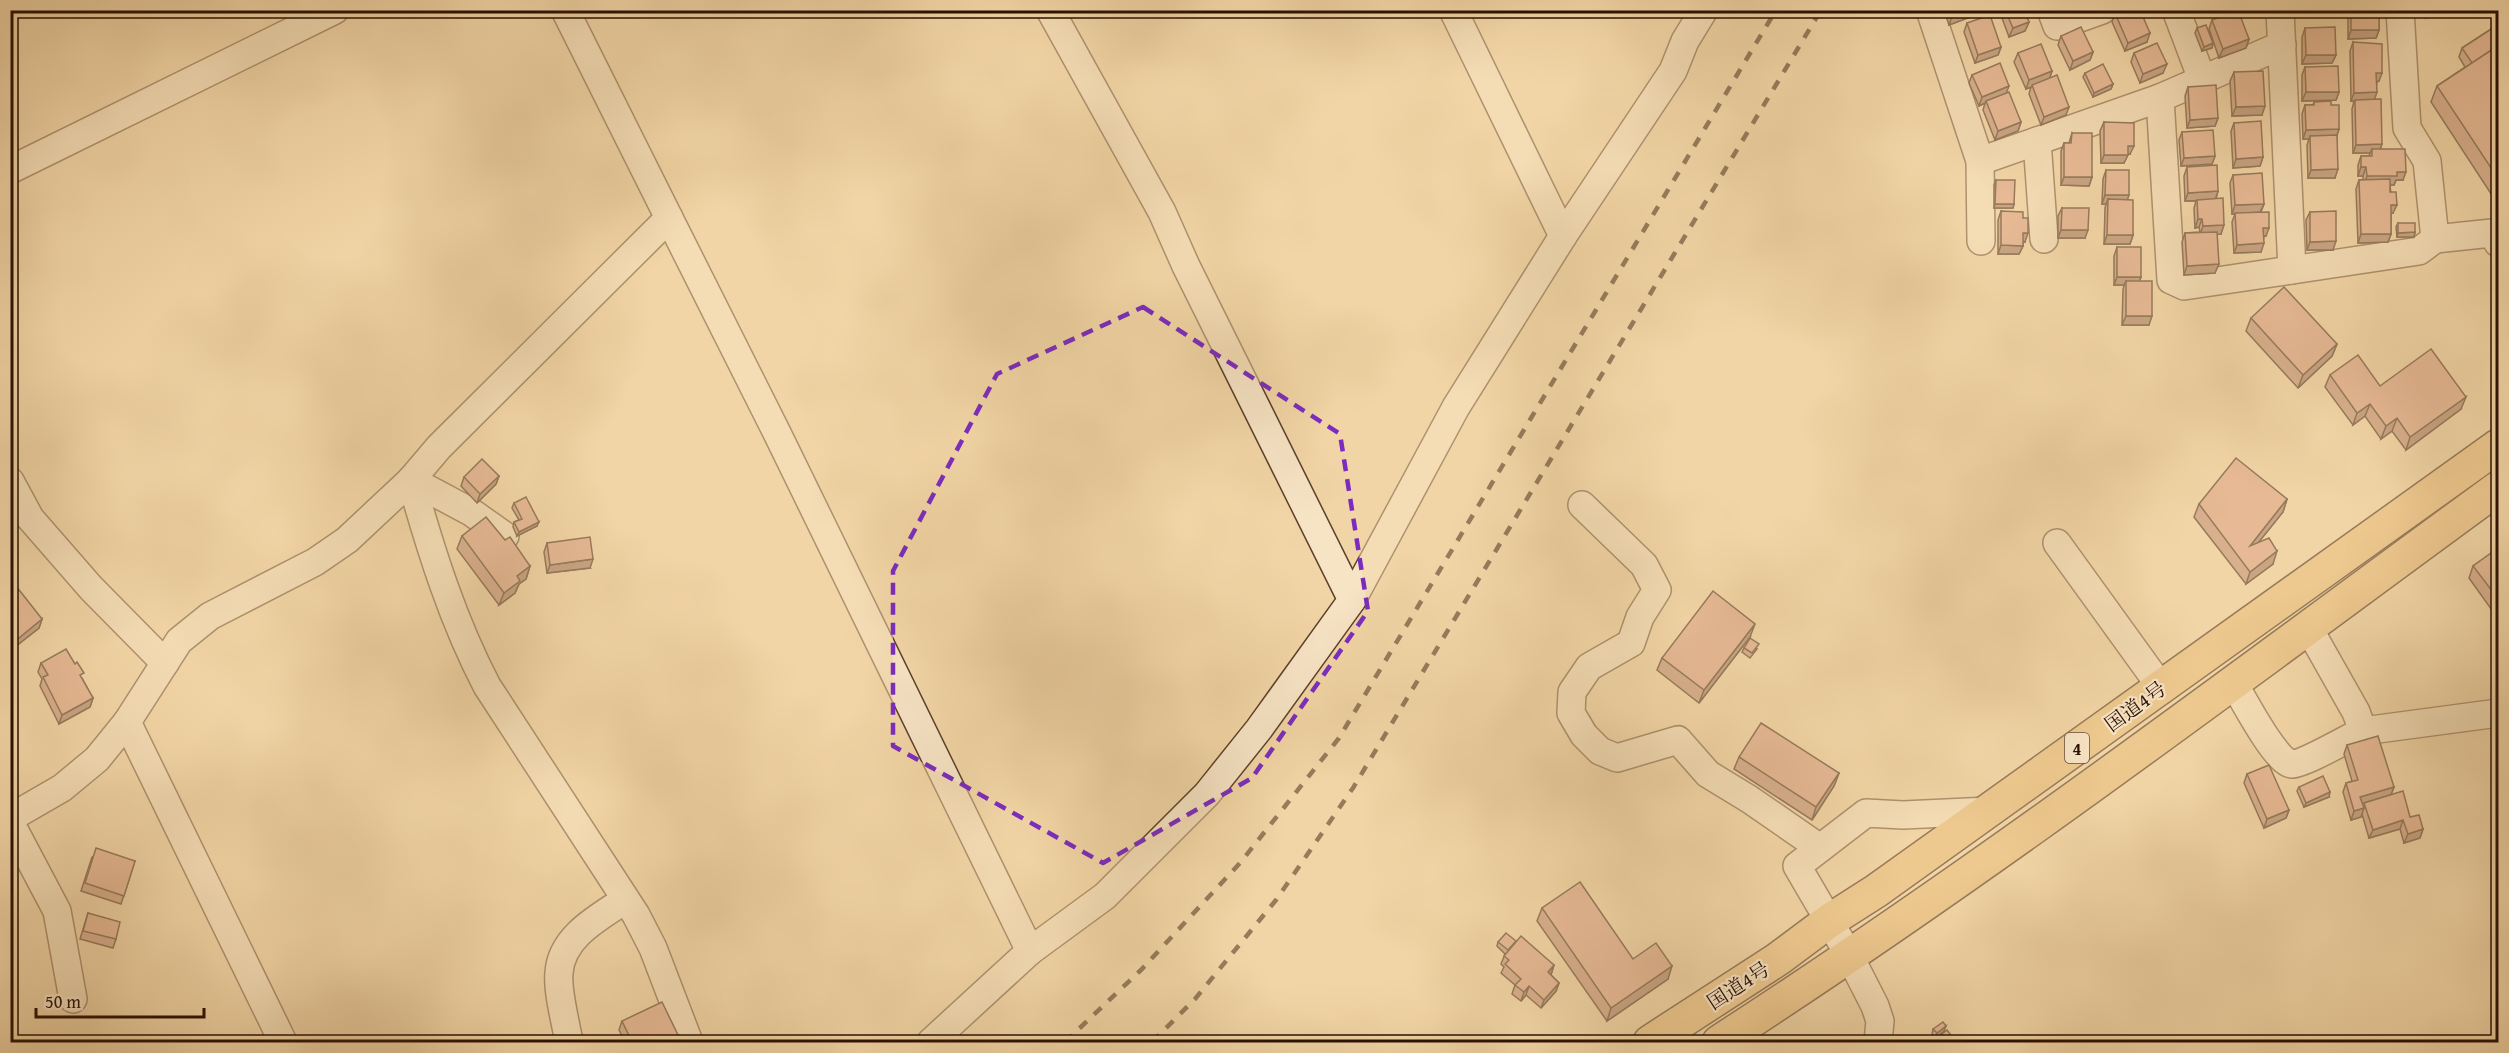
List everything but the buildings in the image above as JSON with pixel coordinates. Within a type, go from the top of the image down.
[{"type":"highway","name":"国道4号","points":[[1650,1042],[1778,959],[1829,921],[1989,811],[2499,446]]},
{"type":"highway","name":"国道4号","points":[[1719,1042],[2008,845],[2499,488]]},
{"type":"street","points":[[10,170],[335,10]]},
{"type":"street","points":[[565,10],[777,433],[1030,951]]},
{"type":"street","points":[[1050,10],[1162,212],[1186,266],[1352,600]]},
{"type":"street","points":[[1453,10],[1563,236]]},
{"type":"street","points":[[931,1042],[1030,951],[1105,896],[1207,794],[1259,729],[1352,600],[1456,407],[1563,236],[1673,71],[1685,41],[1704,10]]},
{"type":"street","points":[[1930,10],[1980,161],[1981,241]]},
{"type":"street","points":[[2051,10],[2057,26],[2102,10]]},
{"type":"street","points":[[2176,10],[2202,79]]},
{"type":"street","points":[[2280,10],[2292,270]]},
{"type":"street","points":[[2400,10],[2407,128],[2427,161],[2435,239]]},
{"type":"street","points":[[1980,161],[2160,98],[2282,45]]},
{"type":"street","points":[[2160,98],[2171,280],[2184,286],[2419,251],[2435,239],[2492,233],[2499,243]]},
{"type":"street","points":[[2037,141],[2044,239]]},
{"type":"street","points":[[73,999],[57,911],[10,820],[62,788],[97,759],[127,722],[179,641],[210,616],[329,554],[347,540],[411,480],[439,447],[669,218]]},
{"type":"street","points":[[411,480],[471,512],[505,536]]},
{"type":"street","points":[[411,480],[430,548],[476,665],[487,686],[636,915],[653,948],[689,1042]]},
{"type":"street","points":[[10,481],[30,518],[91,588],[165,663]]},
{"type":"street","points":[[1582,505],[1644,565],[1657,590],[1640,617],[1631,644],[1589,667],[1572,692],[1571,713],[1584,735],[1600,751],[1617,759],[1678,740],[1708,774],[1820,848]]},
{"type":"street","points":[[2057,543],[2161,687]]},
{"type":"street","points":[[2308,627],[2356,712],[2363,731]]},
{"type":"street","points":[[2233,682],[2284,761],[2293,764],[2363,731],[2499,713]]},
{"type":"street","points":[[127,722],[283,1042]]},
{"type":"street","points":[[1878,1042],[1881,1030],[1878,1014],[1849,955],[1797,866],[1866,813],[1903,815],[1989,811]]},
{"type":"street","points":[[569,1042],[558,974],[563,958],[576,934],[625,900]]},
{"type":"highlighted area","points":[[1143,307],[1340,434],[1368,611],[1252,778],[1103,863],[893,746],[893,571],[997,374]]},
{"type":"railway","points":[[1065,1042],[1141,970],[1240,863],[1339,738],[1776,10]]},
{"type":"railway","points":[[1152,1042],[1195,999],[1276,900],[1353,788],[1821,10]]}]
